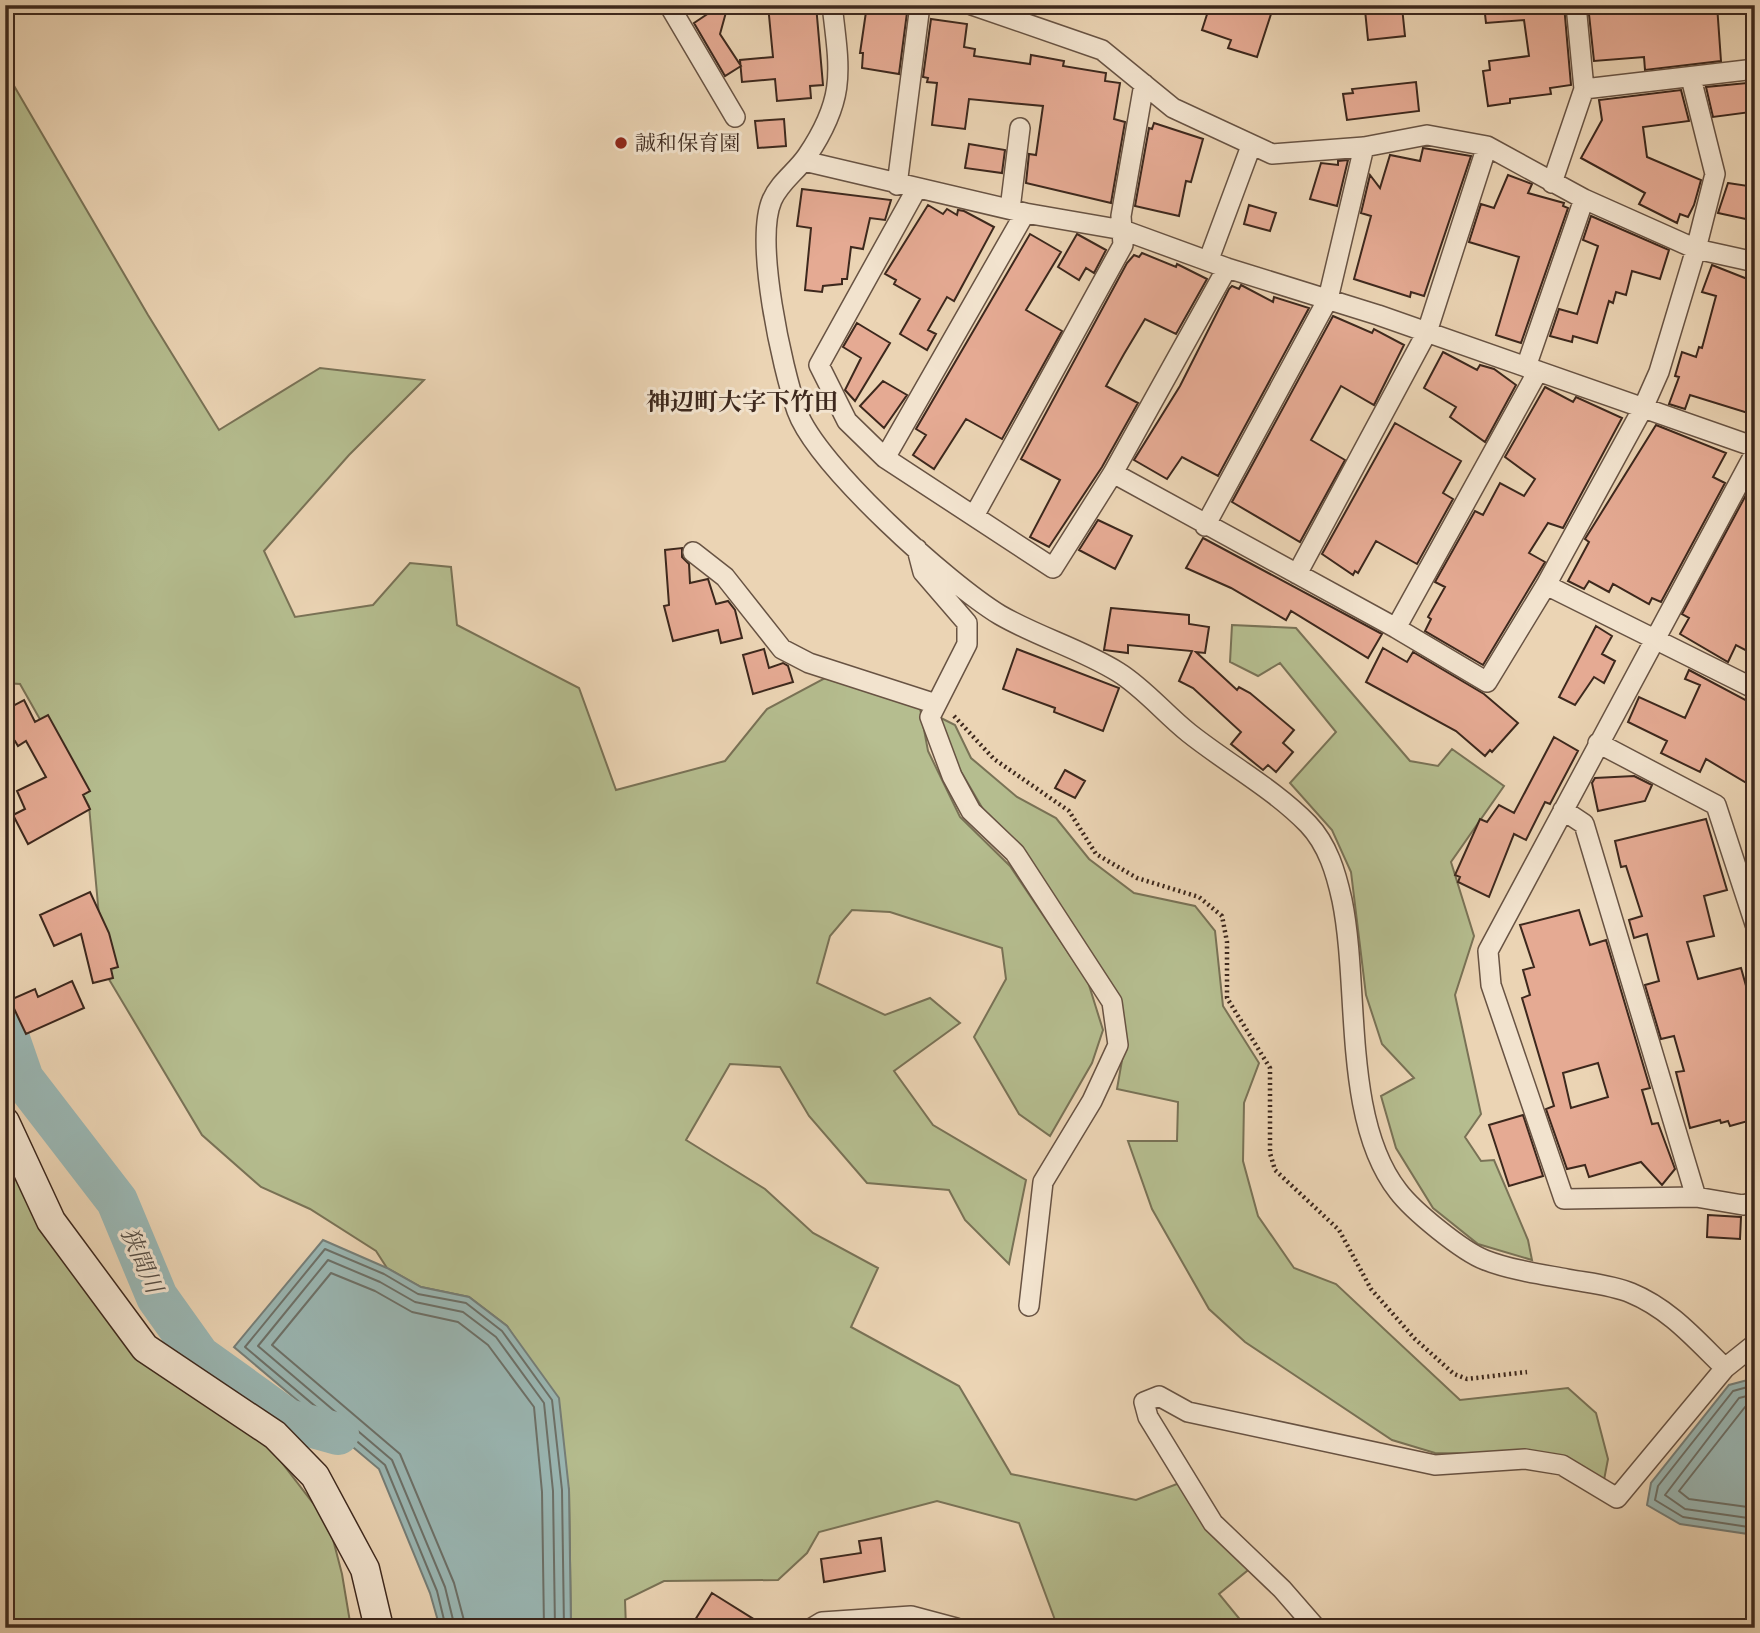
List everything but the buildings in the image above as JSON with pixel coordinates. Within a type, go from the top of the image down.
[{"type":"street","points":[[669,5],[735,117]]},
{"type":"street","points":[[832,5],[839,77],[836,101],[828,122],[804,161],[781,184],[770,204],[764,240],[786,372],[799,415],[809,436],[835,469],[917,549],[980,602],[1005,618],[1122,674],[1187,732],[1311,827],[1328,853],[1347,923],[1368,1132],[1396,1189],[1415,1211],[1481,1259],[1628,1291],[1666,1311],[1739,1365]]},
{"type":"street","points":[[920,5],[906,187],[819,365],[846,421],[885,458],[1053,568],[1113,473],[1227,268]]},
{"type":"street","points":[[972,5],[1102,50],[1172,108],[1272,154],[1364,147],[1427,135],[1487,146],[1584,199],[1696,249],[1755,262]]},
{"type":"street","points":[[1552,183],[1584,89],[1576,5]]},
{"type":"street","points":[[1584,89],[1755,69]]},
{"type":"street","points":[[1113,473],[1205,526],[1396,628],[1487,682],[1546,586],[1643,408],[1659,372],[1696,249],[1715,174],[1691,78]]},
{"type":"street","points":[[974,516],[1123,245],[1121,216],[1144,84]]},
{"type":"street","points":[[885,458],[1017,211],[1020,128]]},
{"type":"street","points":[[1209,259],[1251,146]]},
{"type":"street","points":[[1297,574],[1427,332],[1487,146]]},
{"type":"street","points":[[1205,526],[1328,299],[1364,147]]},
{"type":"street","points":[[804,161],[906,187],[1123,230],[1209,259],[1227,268],[1427,332],[1755,450],[1488,951],[1491,985],[1564,1199],[1696,1197],[1742,1205],[1755,1202]]},
{"type":"street","points":[[1396,628],[1532,369],[1584,199]]},
{"type":"street","points":[[917,549],[923,572],[967,622],[967,644],[930,717],[951,776],[971,811],[1015,853],[1112,1002],[1118,1045],[1092,1101],[1043,1182],[1029,1306]]},
{"type":"street","points":[[693,552],[725,577],[782,649],[809,663],[936,704]]},
{"type":"street","points":[[1546,586],[1652,640],[1753,685]]},
{"type":"street","points":[[1598,743],[1716,805],[1755,924]]},
{"type":"street","points":[[1563,810],[1584,824],[1696,1197]]},
{"type":"street","points":[[5,1122],[51,1221],[145,1348],[275,1435],[315,1476],[365,1569],[379,1628]]},
{"type":"street","points":[[1316,1628],[1282,1589],[1213,1523],[1149,1417],[1144,1402],[1159,1396],[1188,1412],[1435,1465],[1525,1459],[1562,1465],[1617,1497],[1739,1365],[1755,1344]]},
{"type":"street","points":[[812,1628],[822,1622],[911,1616],[957,1628]]},
{"type":"path","points":[[936,704],[953,714],[994,759],[1069,811],[1096,855],[1137,878],[1199,897],[1222,916],[1227,942],[1227,998],[1270,1068],[1270,1153],[1275,1170],[1339,1230],[1371,1289],[1415,1339],[1454,1374],[1468,1379],[1527,1372]]},
{"type":"green space","points":[[5,79],[10,79],[148,315],[219,430],[320,368],[424,380],[349,455],[264,551],[295,617],[373,605],[410,563],[451,567],[457,625],[579,688],[616,790],[725,761],[767,709],[825,678],[920,708],[928,751],[960,817],[1010,866],[1088,982],[1103,1030],[1092,1063],[1050,1136],[1019,1114],[974,1037],[1006,979],[1002,948],[890,912],[852,910],[830,936],[817,983],[885,1015],[930,998],[960,1023],[894,1071],[933,1125],[1026,1180],[1009,1264],[965,1220],[949,1190],[867,1183],[809,1116],[780,1067],[730,1064],[686,1140],[765,1189],[813,1233],[878,1268],[851,1327],[959,1386],[1011,1474],[1136,1500],[1182,1482],[1253,1566],[1219,1594],[1247,1628],[1058,1628],[1019,1523],[937,1501],[819,1532],[807,1553],[778,1580],[664,1581],[625,1600],[626,1628],[571,1628],[569,1490],[520,1346],[507,1326],[469,1297],[421,1287],[387,1268],[376,1251],[310,1209],[261,1187],[202,1135],[104,971],[89,806],[20,684],[5,683]]},
{"type":"green space","points":[[1232,625],[1296,628],[1410,761],[1438,766],[1452,749],[1504,786],[1451,862],[1474,936],[1455,995],[1481,1114],[1465,1137],[1481,1161],[1494,1160],[1528,1240],[1532,1260],[1478,1244],[1433,1208],[1396,1148],[1381,1096],[1414,1078],[1382,1044],[1366,995],[1351,872],[1332,830],[1290,783],[1336,732],[1280,663],[1258,676],[1230,662]]},
{"type":"green space","points":[[935,715],[955,725],[971,758],[1017,797],[1056,818],[1089,859],[1134,893],[1195,906],[1215,931],[1223,1006],[1259,1063],[1244,1103],[1243,1161],[1258,1216],[1294,1268],[1336,1284],[1460,1400],[1568,1388],[1596,1413],[1608,1459],[1604,1480],[1523,1454],[1435,1453],[1392,1440],[1245,1342],[1209,1309],[1152,1209],[1128,1141],[1177,1141],[1178,1102],[1117,1089],[1125,1043],[1117,995],[984,811],[956,763]]},
{"type":"green space","points":[[5,1138],[136,1342],[269,1446],[329,1524],[342,1574],[351,1628],[5,1628]]},
{"type":"water","points":[[323,1240],[387,1268],[421,1287],[469,1297],[507,1326],[559,1398],[569,1490],[571,1628],[440,1628],[430,1593],[379,1469],[234,1347]]},
{"type":"water","points":[[1755,1378],[1755,1535],[1680,1524],[1647,1505],[1651,1483],[1729,1385]]},
{"type":"waterway","name":"狭間川","points":[[5,1027],[23,1079],[117,1201],[157,1297],[199,1356],[288,1420],[338,1434]]},
{"type":"place","name":"誠和保育園","points":[[621,143]]},
{"type":"district","name":"神辺町大字下竹田","points":[[742,402]]}]
